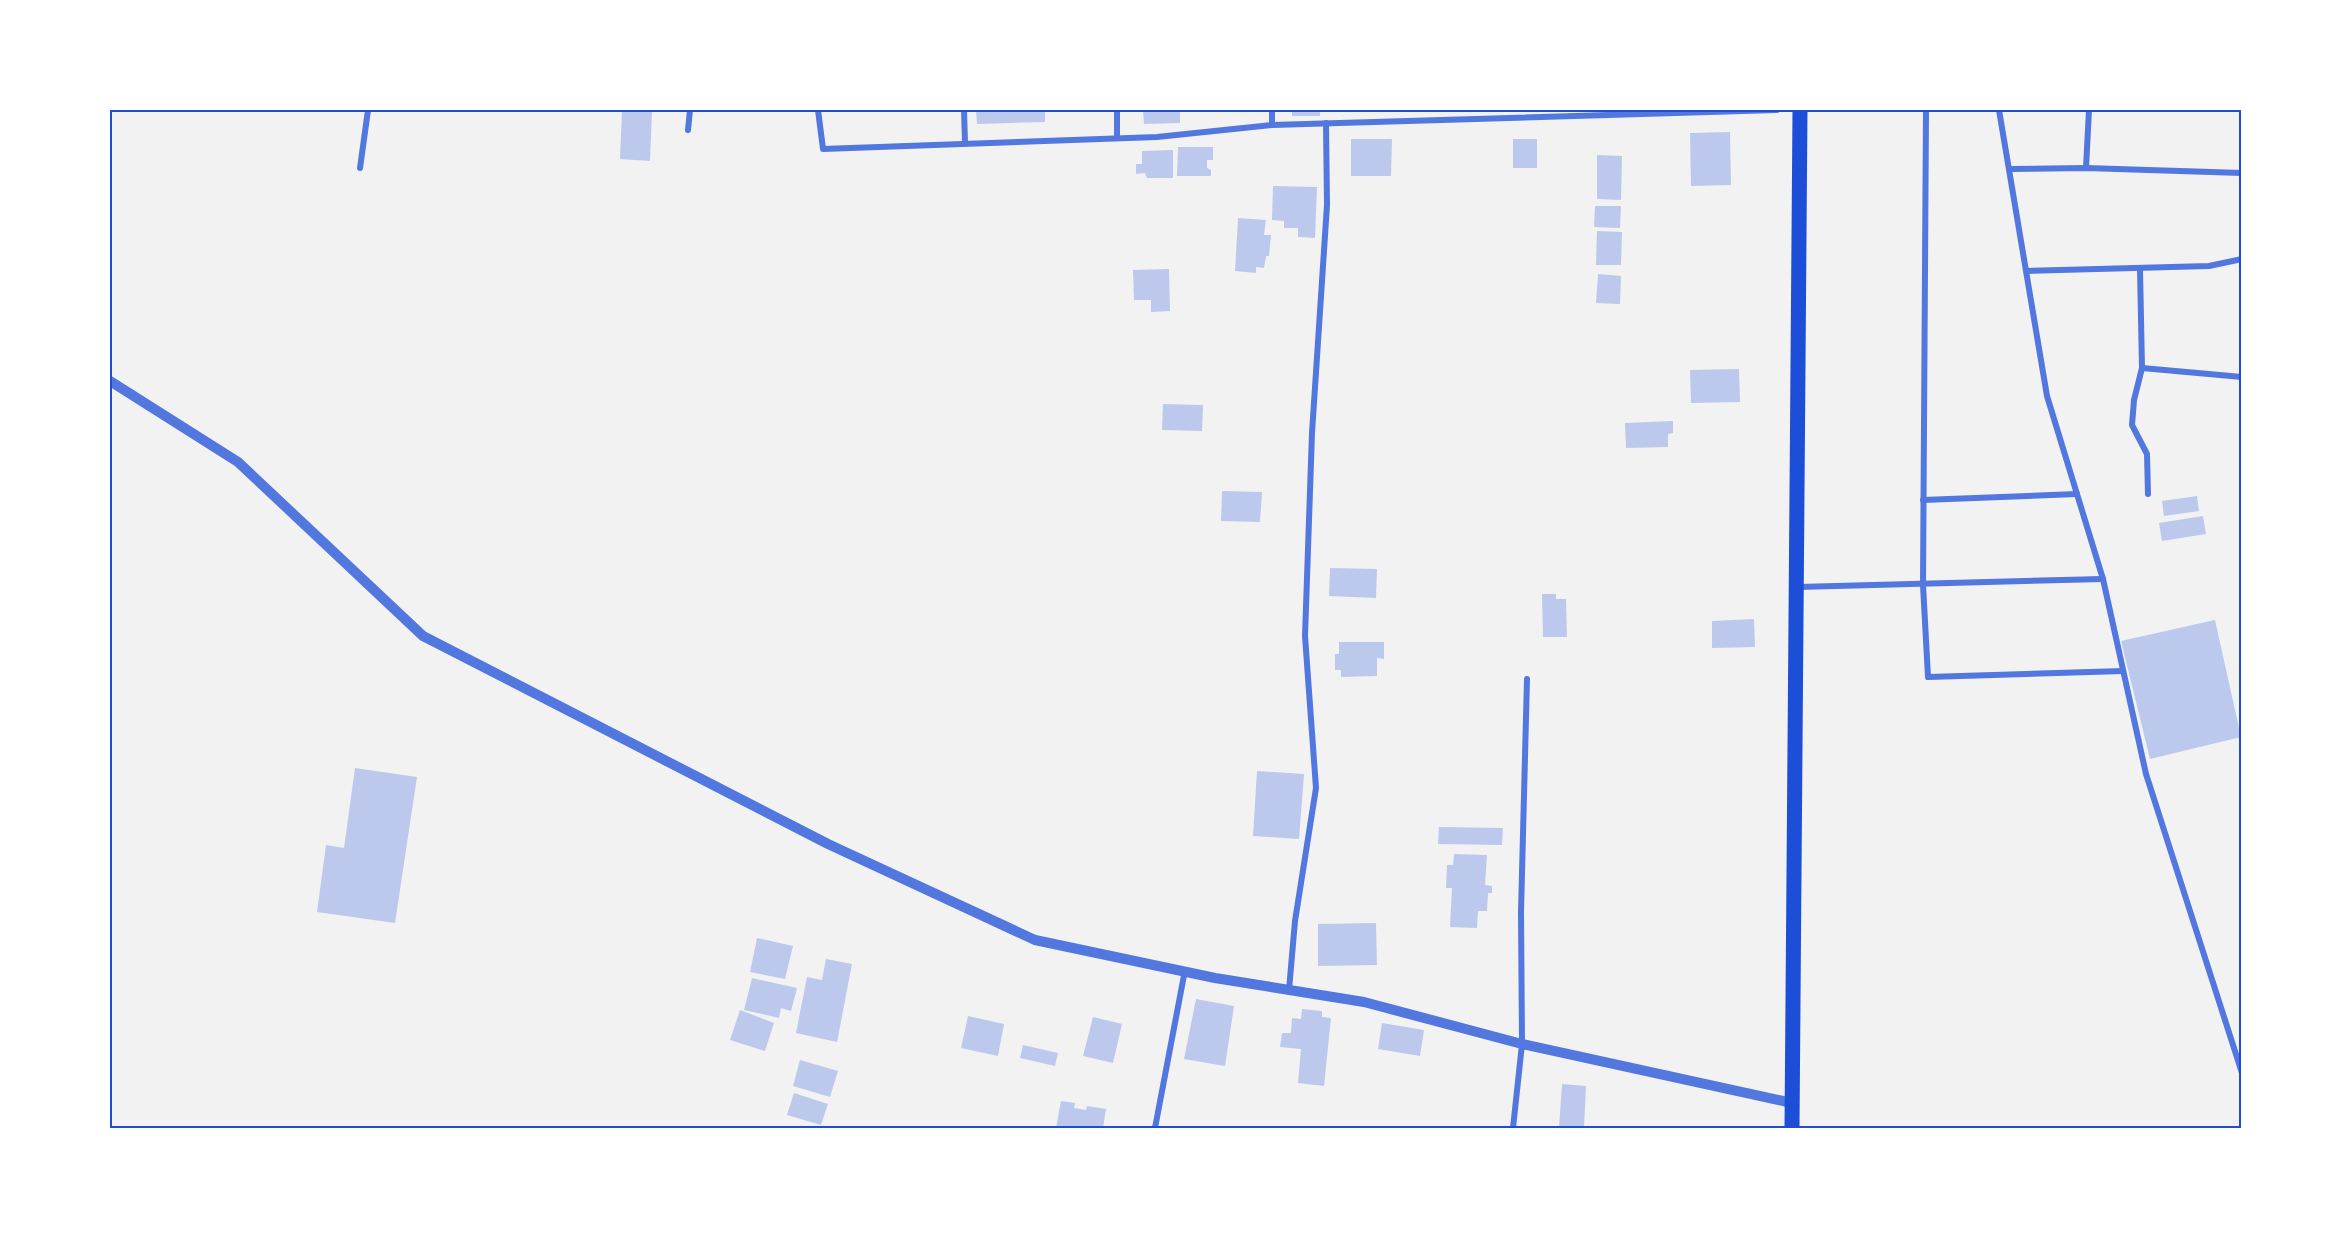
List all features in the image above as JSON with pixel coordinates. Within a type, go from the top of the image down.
[{"type":"highway","points":[[1792,1128],[1800,110]]},
{"type":"street","points":[[360,168],[368,110]]},
{"type":"street","points":[[688,130],[690,110]]},
{"type":"street","points":[[818,110],[824,149],[1157,137],[1272,125],[1777,110]]},
{"type":"street","points":[[964,110],[965,143]]},
{"type":"street","points":[[1117,138],[1118,110]]},
{"type":"street","points":[[1272,110],[1272,125]]},
{"type":"street","points":[[1926,110],[1923,585],[1928,677],[2123,671]]},
{"type":"street","points":[[1999,110],[2047,396],[2103,579],[2146,774],[2241,1073]]},
{"type":"street","points":[[2086,168],[2089,110]]},
{"type":"street","points":[[1289,990],[1295,921],[1316,788],[1305,636],[1312,433],[1327,205],[1326,123]]},
{"type":"street","points":[[2009,169],[2086,168],[2241,173]]},
{"type":"street","points":[[2026,271],[2209,266],[2241,259]]},
{"type":"street","points":[[2140,269],[2142,368],[2134,400],[2132,425],[2147,454],[2148,494]]},
{"type":"street","points":[[2142,368],[2241,377]]},
{"type":"street","points":[[110,381],[238,462],[423,636],[828,844],[1035,940],[1215,978],[1364,1002],[1522,1044],[1792,1103]]},
{"type":"street","points":[[1923,500],[2077,494]]},
{"type":"street","points":[[1796,587],[2103,579]]},
{"type":"street","points":[[1513,1128],[1522,1044],[1521,912],[1527,679]]},
{"type":"street","points":[[1155,1128],[1185,970]]},
{"type":"building","points":[[622,110],[652,111],[650,161],[620,159]]},
{"type":"building","points":[[976,110],[1045,110],[1045,122],[977,124]]},
{"type":"building","points":[[1143,110],[1180,110],[1180,123],[1144,124]]},
{"type":"building","points":[[1292,110],[1320,110],[1320,116],[1292,116]]},
{"type":"building","points":[[1730,132],[1731,185],[1691,186],[1690,133]]},
{"type":"building","points":[[1351,139],[1392,139],[1391,176],[1351,176]]},
{"type":"building","points":[[1513,139],[1537,139],[1537,168],[1513,168]]},
{"type":"building","points":[[1178,147],[1213,147],[1213,160],[1207,160],[1207,168],[1211,170],[1211,176],[1177,176]]},
{"type":"building","points":[[1173,150],[1173,178],[1147,178],[1145,173],[1136,174],[1136,164],[1142,164],[1142,151]]},
{"type":"building","points":[[1597,155],[1622,156],[1621,200],[1597,199]]},
{"type":"building","points":[[1273,186],[1317,187],[1315,238],[1298,237],[1298,228],[1284,228],[1284,221],[1272,220]]},
{"type":"building","points":[[1595,206],[1621,206],[1620,228],[1594,227]]},
{"type":"building","points":[[1238,218],[1266,220],[1264,235],[1271,235],[1269,256],[1266,256],[1264,268],[1256,267],[1256,273],[1235,271]]},
{"type":"building","points":[[1597,231],[1622,232],[1621,265],[1596,265]]},
{"type":"building","points":[[1169,269],[1170,311],[1151,312],[1151,300],[1134,300],[1133,270]]},
{"type":"building","points":[[1598,274],[1621,276],[1620,304],[1596,303]]},
{"type":"building","points":[[1739,369],[1740,402],[1691,403],[1690,370]]},
{"type":"building","points":[[1163,404],[1203,405],[1202,431],[1162,430]]},
{"type":"building","points":[[1673,421],[1673,433],[1668,434],[1668,447],[1626,448],[1625,423]]},
{"type":"building","points":[[1222,491],[1262,492],[1260,522],[1221,521]]},
{"type":"building","points":[[2197,496],[2199,511],[2164,516],[2162,501]]},
{"type":"building","points":[[2203,516],[2206,534],[2162,541],[2159,523]]},
{"type":"building","points":[[1330,568],[1377,569],[1376,598],[1329,596]]},
{"type":"building","points":[[1542,594],[1556,594],[1556,599],[1566,599],[1567,637],[1543,637]]},
{"type":"building","points":[[1754,619],[1755,647],[1712,648],[1712,621]]},
{"type":"building","points":[[2215,620],[2241,737],[2150,759],[2121,641]]},
{"type":"building","points":[[1339,642],[1384,642],[1384,659],[1377,658],[1377,676],[1341,677],[1341,670],[1335,670],[1335,654],[1339,654]]},
{"type":"building","points":[[355,768],[417,777],[395,923],[317,912],[326,845],[344,848]]},
{"type":"building","points":[[1257,771],[1304,774],[1299,839],[1253,836]]},
{"type":"building","points":[[1439,827],[1503,828],[1502,845],[1438,844]]},
{"type":"building","points":[[1454,854],[1487,855],[1485,885],[1492,886],[1492,893],[1488,893],[1487,911],[1478,911],[1477,928],[1450,927],[1452,888],[1446,888],[1447,865],[1453,865]]},
{"type":"building","points":[[1376,923],[1377,965],[1318,966],[1318,924]]},
{"type":"building","points":[[757,938],[793,946],[785,979],[750,972]]},
{"type":"building","points":[[826,959],[852,964],[837,1042],[796,1033],[807,977],[822,980]]},
{"type":"building","points":[[752,978],[797,988],[791,1011],[781,1008],[779,1018],[744,1010]]},
{"type":"building","points":[[1196,999],[1234,1006],[1225,1066],[1184,1059]]},
{"type":"building","points":[[1302,1009],[1322,1011],[1322,1017],[1331,1018],[1324,1086],[1298,1083],[1301,1049],[1280,1047],[1282,1033],[1291,1033],[1292,1018],[1301,1019]]},
{"type":"building","points":[[740,1010],[774,1023],[765,1051],[730,1040]]},
{"type":"building","points":[[968,1016],[1004,1024],[998,1056],[961,1048]]},
{"type":"building","points":[[1093,1017],[1122,1024],[1113,1063],[1083,1056]]},
{"type":"building","points":[[1382,1023],[1424,1030],[1420,1056],[1378,1049]]},
{"type":"building","points":[[1023,1045],[1058,1053],[1055,1066],[1020,1058]]},
{"type":"building","points":[[800,1060],[838,1071],[830,1097],[793,1086]]},
{"type":"building","points":[[1562,1084],[1586,1086],[1584,1128],[1559,1128]]},
{"type":"building","points":[[794,1093],[828,1104],[821,1125],[787,1115]]},
{"type":"building","points":[[1061,1101],[1075,1103],[1074,1108],[1086,1110],[1087,1106],[1106,1109],[1103,1128],[1056,1128]]}]
